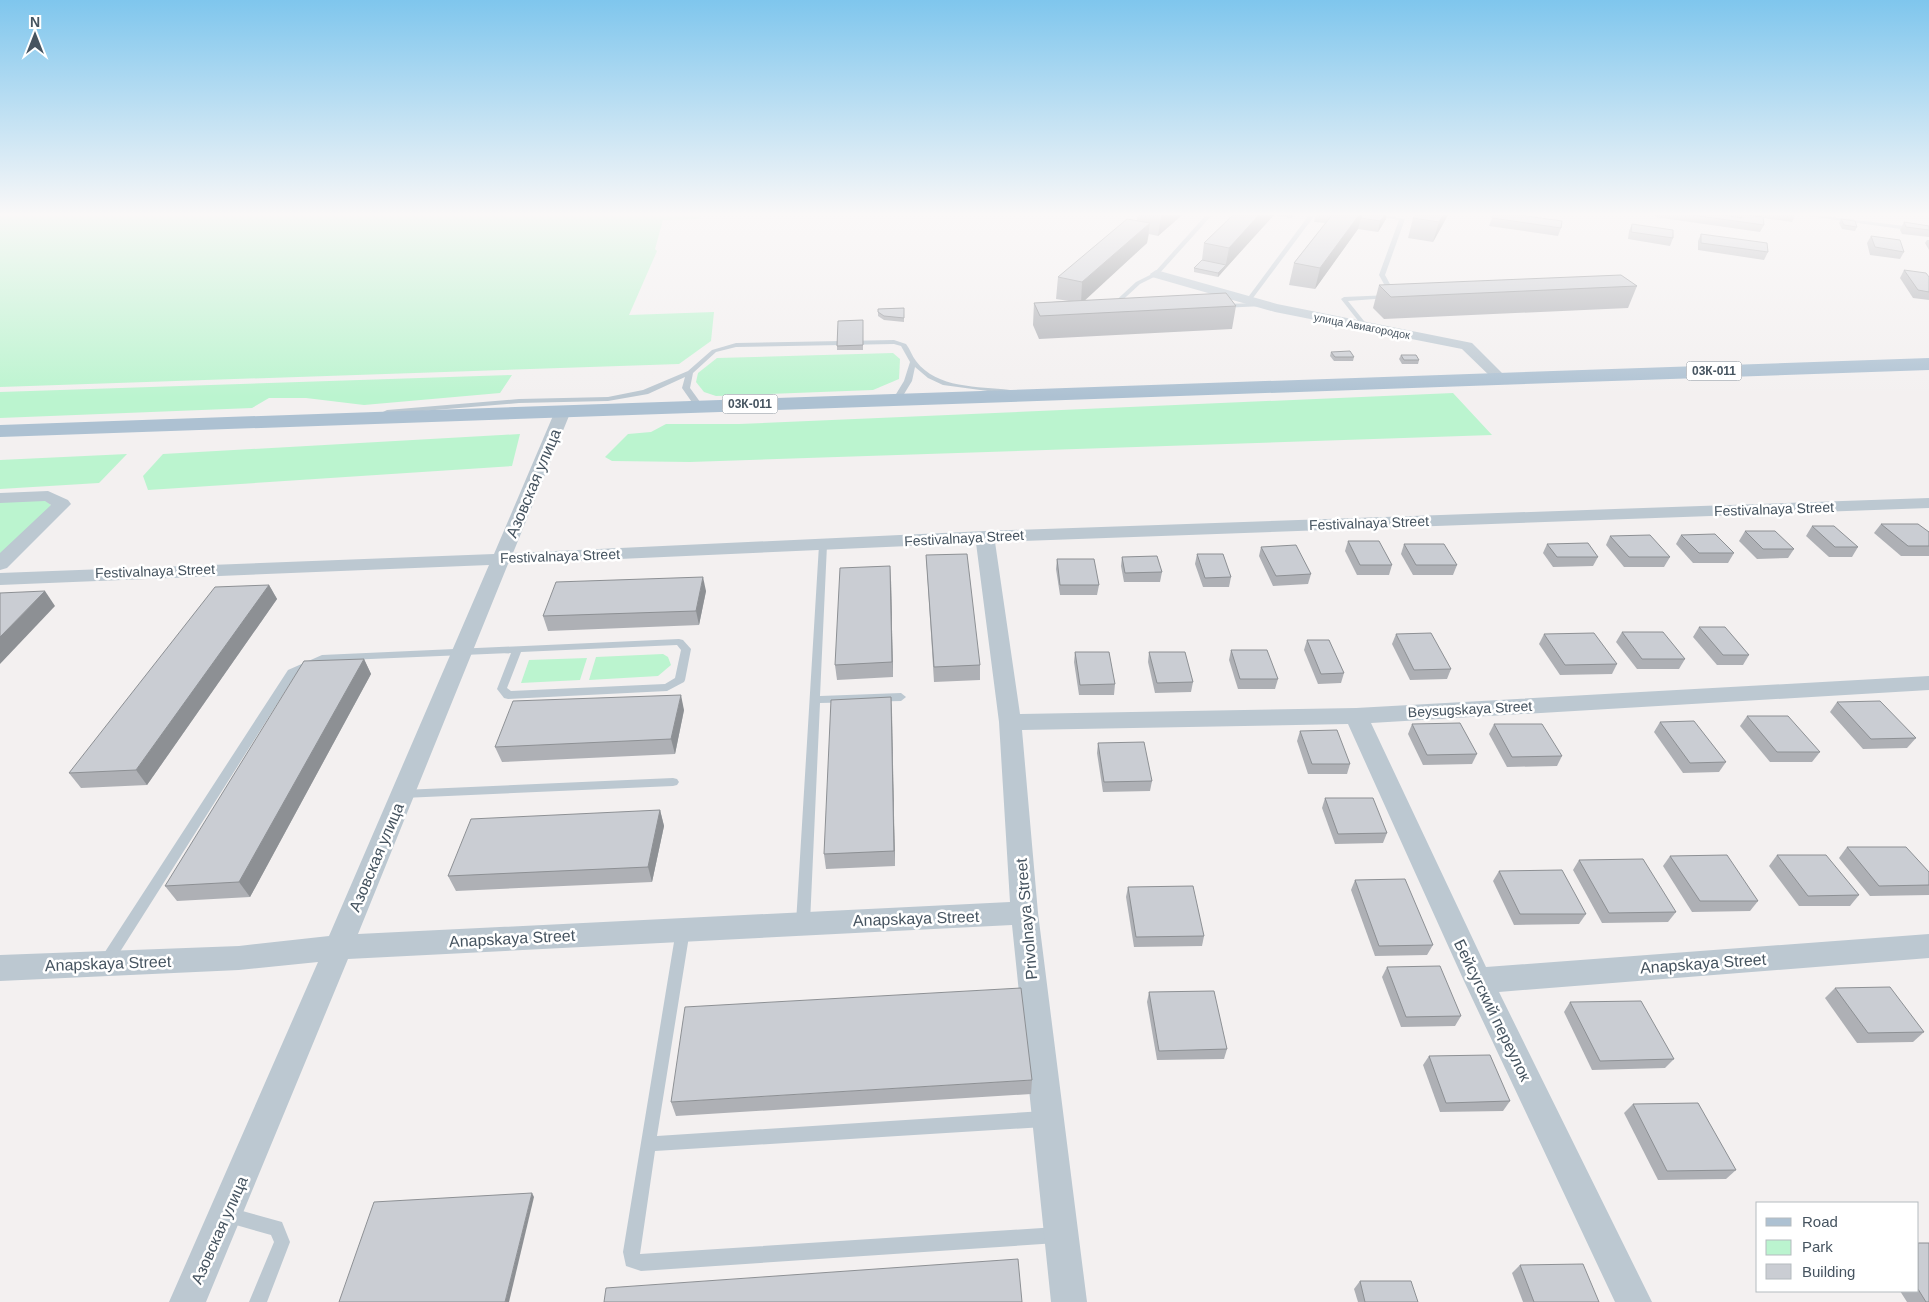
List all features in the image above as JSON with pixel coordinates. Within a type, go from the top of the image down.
[{"type":"main road","name":"03К-011","points":[[0,431],[1929,364]]},
{"type":"street","name":"улица Авиагородок","points":[[1162,276],[1255,303],[1467,346],[1500,378]]},
{"type":"street","name":"Азовская улица","points":[[187,1302],[226,1215],[563,411]]},
{"type":"street","points":[[0,498],[48,496],[62,504],[0,564]]},
{"type":"street","name":"Festivalnaya Street","points":[[0,579],[984,537],[1929,503]]},
{"type":"street","name":"Privolnaya Street","points":[[984,537],[1010,722],[1024,913],[1069,1302]]},
{"type":"street","name":"Beysugskaya Street","points":[[1010,722],[1356,716],[1929,683]]},
{"type":"street","name":"Бейсугский переулок","points":[[1356,716],[1478,981],[1634,1302]]},
{"type":"street","name":"Anapskaya Street","points":[[0,968],[239,958],[338,948],[1024,913]]},
{"type":"street","name":"Anapskaya Street","points":[[1478,981],[1929,946]]},
{"type":"lane","points":[[1121,310],[1109,309],[1138,283],[1152,276]]},
{"type":"lane","points":[[1214,306],[1255,303],[1273,276]]},
{"type":"lane","points":[[1382,276],[1394,296]]},
{"type":"lane","points":[[1365,326],[1344,299],[1404,296]]},
{"type":"lane","points":[[282,421],[519,401],[608,399],[646,392],[690,372],[714,351],[736,346],[894,342],[904,345],[913,362],[930,378],[945,384],[1028,394]]},
{"type":"lane","points":[[897,399],[908,381],[913,362]]},
{"type":"lane","points":[[690,372],[686,388],[699,406]]},
{"type":"lane","points":[[803,923],[823,545]]},
{"type":"lane","points":[[106,963],[292,672],[322,658],[462,652],[517,649],[678,642],[686,649],[680,680],[667,687],[508,695],[502,689],[517,649]]},
{"type":"lane","points":[[814,700],[901,697]]},
{"type":"lane","points":[[402,794],[673,782]]},
{"type":"lane","points":[[683,929],[631,1252],[632,1260],[641,1263],[1061,1235]]},
{"type":"lane","points":[[648,1144],[1048,1119]]},
{"type":"lane","points":[[226,1215],[276,1228],[282,1242],[258,1302]]},
{"type":"green space","points":[[0,276],[646,276],[629,315],[714,312],[711,341],[679,364],[0,387]]},
{"type":"green space","points":[[893,353],[900,359],[899,379],[873,390],[716,396],[704,392],[696,382],[698,373],[717,358]]},
{"type":"green space","points":[[512,375],[500,393],[364,405],[306,398],[269,398],[252,408],[0,418],[0,392]]},
{"type":"green space","points":[[1453,393],[1492,435],[690,462],[612,461],[605,457],[628,434],[651,432],[666,424],[739,424]]},
{"type":"green space","points":[[520,434],[512,466],[148,490],[143,476],[163,454]]},
{"type":"green space","points":[[127,454],[99,483],[0,489],[0,460]]},
{"type":"green space","points":[[45,500],[53,507],[0,557],[0,501]]},
{"type":"green space","points":[[663,654],[668,657],[671,665],[658,676],[589,680],[596,657]]},
{"type":"green space","points":[[587,658],[580,680],[521,683],[529,660]]},
{"type":"building","points":[[1059,276],[1089,276],[1082,282],[1058,277]]},
{"type":"building","points":[[1622,276],[1637,286],[1391,297],[1379,285]]},
{"type":"building","points":[[1908,276],[1928,276],[1929,292],[1918,290]]},
{"type":"building","points":[[1226,293],[1236,306],[1040,316],[1034,303]]},
{"type":"building","points":[[904,308],[904,318],[884,316],[878,312],[878,309]]},
{"type":"building","points":[[863,320],[863,345],[837,346],[838,321]]},
{"type":"building","points":[[1350,351],[1354,357],[1335,357],[1331,352]]},
{"type":"building","points":[[1401,355],[1416,355],[1419,360],[1404,360]]},
{"type":"building","points":[[1881,524],[1918,524],[1929,532],[1929,546],[1908,546]]},
{"type":"building","points":[[1812,526],[1834,526],[1858,547],[1835,547]]},
{"type":"building","points":[[1745,531],[1775,531],[1794,549],[1763,549]]},
{"type":"building","points":[[1715,534],[1734,553],[1699,553],[1681,535]]},
{"type":"building","points":[[1650,535],[1670,557],[1629,557],[1610,536]]},
{"type":"building","points":[[1348,541],[1379,541],[1392,565],[1360,565]]},
{"type":"building","points":[[1588,543],[1598,557],[1557,557],[1547,544]]},
{"type":"building","points":[[1404,544],[1444,544],[1457,565],[1416,565]]},
{"type":"building","points":[[1296,545],[1311,574],[1276,576],[1261,547]]},
{"type":"building","points":[[967,554],[980,665],[934,667],[926,555]]},
{"type":"building","points":[[1197,554],[1223,554],[1231,577],[1205,578]]},
{"type":"building","points":[[1157,556],[1162,572],[1125,573],[1122,557]]},
{"type":"building","points":[[1057,559],[1094,559],[1099,585],[1060,585]]},
{"type":"building","points":[[890,566],[892,662],[835,665],[840,568]]},
{"type":"building","points":[[703,577],[696,611],[543,616],[556,582]]},
{"type":"building","points":[[269,585],[136,770],[69,773],[215,587]]},
{"type":"building","points":[[45,591],[0,637],[0,593]]},
{"type":"building","points":[[1699,627],[1725,627],[1749,655],[1723,655]]},
{"type":"building","points":[[1622,632],[1663,632],[1685,659],[1642,659]]},
{"type":"building","points":[[1431,633],[1451,669],[1414,670],[1396,634]]},
{"type":"building","points":[[1594,633],[1617,664],[1565,665],[1544,634]]},
{"type":"building","points":[[1307,640],[1329,640],[1344,673],[1321,674]]},
{"type":"building","points":[[1231,650],[1267,650],[1278,679],[1240,679]]},
{"type":"building","points":[[1075,652],[1109,652],[1115,684],[1080,685]]},
{"type":"building","points":[[1149,652],[1185,652],[1193,682],[1157,683]]},
{"type":"building","points":[[364,659],[239,882],[165,886],[304,661]]},
{"type":"building","points":[[681,695],[671,739],[495,747],[513,701]]},
{"type":"building","points":[[891,697],[894,851],[824,854],[831,700]]},
{"type":"building","points":[[1880,701],[1916,738],[1871,739],[1837,702]]},
{"type":"building","points":[[1747,716],[1788,716],[1820,752],[1777,752]]},
{"type":"building","points":[[1694,721],[1726,762],[1690,763],[1660,722]]},
{"type":"building","points":[[1460,723],[1477,754],[1427,755],[1412,724]]},
{"type":"building","points":[[1494,724],[1542,724],[1562,756],[1512,757]]},
{"type":"building","points":[[1337,730],[1350,764],[1312,764],[1300,731]]},
{"type":"building","points":[[1144,742],[1152,781],[1104,782],[1098,743]]},
{"type":"building","points":[[1325,798],[1373,798],[1387,833],[1338,834]]},
{"type":"building","points":[[660,810],[648,867],[448,876],[471,819]]},
{"type":"building","points":[[1847,847],[1906,847],[1929,872],[1929,885],[1879,886]]},
{"type":"building","points":[[1727,855],[1758,901],[1700,901],[1670,856]]},
{"type":"building","points":[[1777,855],[1826,855],[1859,895],[1808,896]]},
{"type":"building","points":[[1643,859],[1676,912],[1609,913],[1579,860]]},
{"type":"building","points":[[1562,870],[1586,914],[1520,914],[1499,871]]},
{"type":"building","points":[[1405,879],[1433,945],[1379,946],[1355,880]]},
{"type":"building","points":[[1193,886],[1204,936],[1136,937],[1128,887]]},
{"type":"building","points":[[1440,966],[1461,1016],[1406,1017],[1387,967]]},
{"type":"building","points":[[1890,987],[1924,1032],[1868,1033],[1835,988]]},
{"type":"building","points":[[1021,988],[1032,1080],[671,1102],[685,1007]]},
{"type":"building","points":[[1214,991],[1227,1049],[1159,1051],[1149,992]]},
{"type":"building","points":[[1641,1001],[1674,1059],[1600,1061],[1570,1002]]},
{"type":"building","points":[[1490,1055],[1510,1101],[1446,1103],[1429,1056]]},
{"type":"building","points":[[1698,1103],[1736,1170],[1667,1171],[1633,1104]]},
{"type":"building","points":[[532,1193],[505,1302],[339,1302],[374,1202]]},
{"type":"building","points":[[1919,1243],[1929,1243],[1929,1302],[1926,1302],[1919,1291]]},
{"type":"building","points":[[1018,1259],[1022,1302],[604,1302],[606,1288]]},
{"type":"building","points":[[1583,1264],[1599,1302],[1534,1302],[1520,1265]]},
{"type":"building","points":[[1360,1281],[1411,1281],[1418,1302],[1365,1302]]}]
